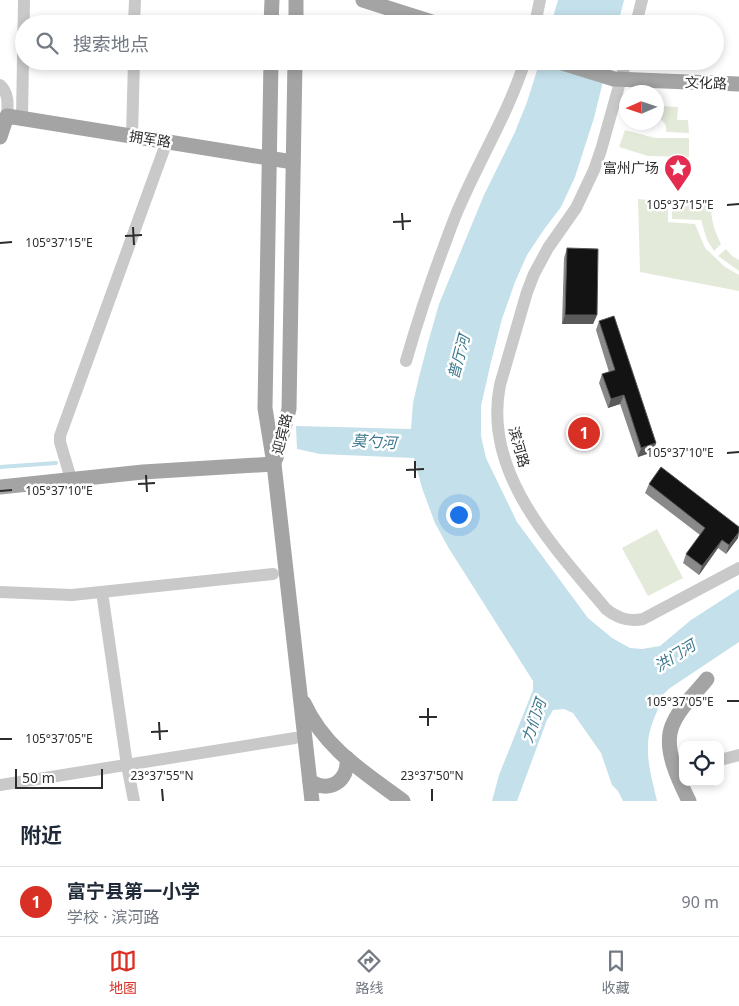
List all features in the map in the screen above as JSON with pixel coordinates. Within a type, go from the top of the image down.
[{"type":"main road","points":[[271,15],[272,0]]},
{"type":"main road","points":[[296,0],[296,15]]},
{"type":"main road","points":[[363,0],[410,15]]},
{"type":"main road","name":"迎宾路","points":[[271,70],[265,408],[274,464]]},
{"type":"main road","name":"迎宾路","points":[[274,464],[289,408],[295,70]]},
{"type":"main road","name":"文化路","points":[[584,70],[622,80],[739,84]]},
{"type":"main road","name":"拥军路","points":[[7,116],[293,162]]},
{"type":"main road","points":[[0,137],[7,116]]},
{"type":"main road","points":[[0,487],[143,472],[274,464],[312,801]]},
{"type":"main road","points":[[679,768],[670,746],[671,728],[683,708],[707,679]]},
{"type":"main road","points":[[300,692],[312,719],[329,742],[403,801]]},
{"type":"main road","points":[[306,751],[316,743],[322,741],[329,742]]},
{"type":"main road","points":[[310,780],[321,786],[334,785],[339,782],[346,771],[347,758]]},
{"type":"main road","points":[[323,801],[345,776],[368,774]]},
{"type":"main road","points":[[684,786],[689,801]]},
{"type":"street","points":[[24,0],[24,15]]},
{"type":"street","points":[[134,15],[135,0]]},
{"type":"street","points":[[537,15],[540,0]]},
{"type":"street","points":[[638,15],[642,0]]},
{"type":"street","points":[[22,118],[23,70]]},
{"type":"street","points":[[132,136],[134,70]]},
{"type":"street","points":[[406,360],[431,282],[460,205],[476,167],[506,111],[522,70]]},
{"type":"street","name":"滨河路","points":[[624,70],[601,150],[586,189],[576,208],[542,256],[527,292],[497,396],[496,420],[500,443],[511,475],[531,514],[557,550],[606,609],[615,616],[626,620],[643,619],[739,568]]},
{"type":"street","points":[[0,85],[3,87],[8,102],[7,116]]},
{"type":"street","points":[[71,479],[60,436],[167,141]]},
{"type":"street","points":[[0,592],[72,595],[273,574]]},
{"type":"street","points":[[102,592],[134,801]]},
{"type":"street","points":[[0,785],[295,738]]},
{"type":"street","points":[[724,759],[739,755]]},
{"type":"green space","points":[[664,106],[678,107],[677,120],[688,120],[689,133],[666,132]]},
{"type":"green space","points":[[625,130],[655,138],[689,138],[689,157],[648,156],[619,147]]},
{"type":"green space","points":[[638,199],[668,202],[668,222],[695,224],[705,248],[725,267],[739,275],[739,291],[640,272]]},
{"type":"green space","points":[[672,203],[711,204],[713,225],[721,244],[714,251],[707,240],[701,220],[672,219]]},
{"type":"green space","points":[[726,249],[739,260],[739,271],[718,256]]},
{"type":"green space","points":[[657,529],[683,578],[648,596],[622,548]]},
{"type":"water","points":[[558,0],[624,0],[620,15],[554,15]]},
{"type":"water","points":[[537,70],[606,70],[594,118],[575,177],[561,207],[527,255],[502,319],[481,406],[481,436],[486,458],[517,522],[588,618],[612,638],[630,648],[642,649],[660,646],[691,620],[739,589],[739,642],[670,688],[656,701],[659,707],[650,730],[648,759],[657,801],[623,801],[618,791],[612,785],[601,753],[573,713],[564,709],[553,710],[547,720],[517,801],[492,801],[499,775],[533,690],[533,681],[448,547],[435,523],[422,488],[414,458],[320,454],[297,449],[296,426],[411,429],[413,403],[439,304],[484,195],[515,132]]},
{"type":"building","points":[[567,248],[598,249],[597,315],[565,315]]},
{"type":"building","points":[[614,316],[656,443],[641,448],[624,395],[611,399],[602,374],[615,370],[599,321]]},
{"type":"building","points":[[661,467],[739,527],[739,532],[729,545],[722,540],[702,566],[686,554],[705,528],[649,484]]},
{"type":"waterway","name":"莫勺河","points":[[0,467],[56,463]]},
{"type":"place","name":"富州广场","points":[[678,192]]},
{"type":"place","name":"富宁县第一小学","points":[[584,433]]},
{"type":"water label","name":"普厅河","points":[[459,357]]},
{"type":"water label","name":"洪门河","points":[[675,656]]},
{"type":"water label","name":"力们河","points":[[534,721]]}]
